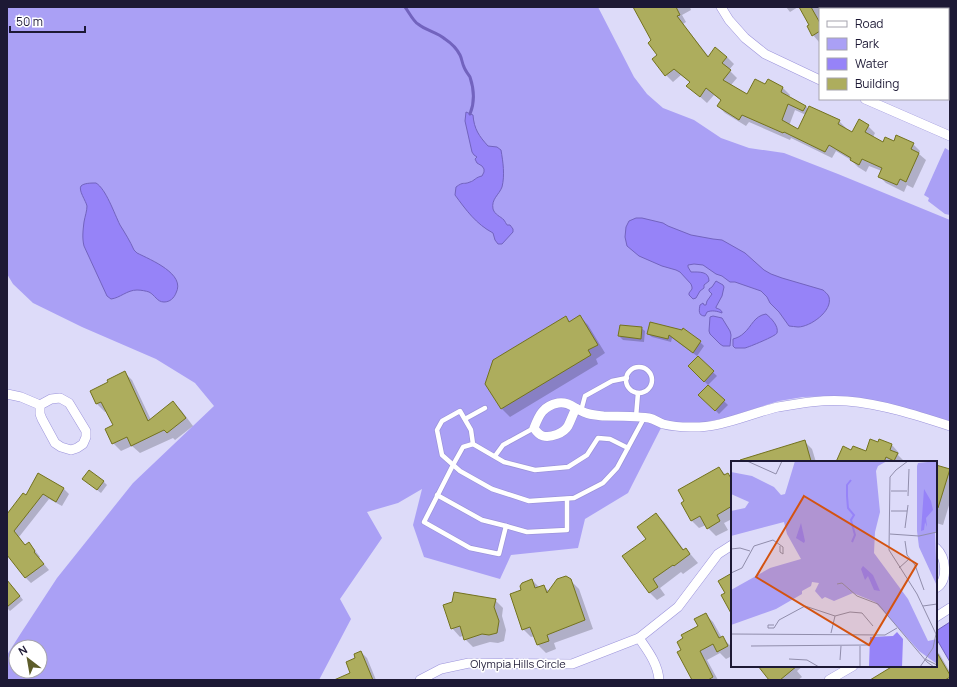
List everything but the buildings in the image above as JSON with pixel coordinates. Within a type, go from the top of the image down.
[{"type":"street","points":[[721,7],[729,20],[745,38],[766,54],[819,80]]},
{"type":"street","points":[[867,100],[950,136]]},
{"type":"street","points":[[7,394],[21,397],[40,405]]},
{"type":"street","points":[[60,398],[69,403],[86,431],[86,437],[83,444],[71,450],[61,447],[55,443],[40,414],[40,405],[51,399],[60,398]]},
{"type":"street","points":[[579,410],[568,426],[558,434],[543,436],[534,428],[541,412],[558,403],[566,403],[585,413],[595,415],[650,418],[663,424],[674,426],[704,427],[733,421],[750,415],[804,402],[846,401],[901,411],[950,426]]},
{"type":"street","name":"Olympia Hills Circle","points":[[420,680],[441,669],[469,663],[572,664],[639,638],[678,607],[718,554],[731,546]]},
{"type":"street","points":[[937,549],[943,557],[945,575],[943,581],[937,587]]},
{"type":"street","points":[[937,616],[950,608]]},
{"type":"street","points":[[639,638],[657,668],[659,680]]},
{"type":"street","points":[[829,680],[851,667]]},
{"type":"lane","points":[[634,368],[643,368],[650,373],[652,376],[652,381],[651,385],[646,391],[638,393],[634,392],[628,386],[626,378],[634,368]]},
{"type":"lane","points":[[579,410],[585,396],[612,381],[626,378]]},
{"type":"lane","points":[[473,444],[471,430],[460,410],[442,420],[437,430],[442,455],[460,471],[492,489],[529,501],[574,498],[604,483],[617,468],[628,448],[640,418],[638,393]]},
{"type":"lane","points":[[465,419],[485,408]]},
{"type":"lane","points":[[495,456],[504,445],[534,428]]},
{"type":"lane","points":[[506,526],[499,554],[470,548],[424,522],[463,447],[473,444],[504,462],[535,470],[568,467],[587,455],[598,438],[610,439],[628,448]]},
{"type":"lane","points":[[438,495],[482,520],[527,532],[567,530],[567,499]]},
{"type":"green space","points":[[7,7],[598,7],[634,77],[647,94],[663,108],[694,120],[721,138],[749,148],[784,153],[950,220],[950,422],[872,401],[839,396],[803,397],[779,401],[725,418],[700,423],[677,423],[665,420],[628,493],[585,519],[578,548],[511,555],[500,579],[424,557],[413,525],[422,489],[398,503],[367,512],[382,538],[340,599],[351,619],[319,680],[7,680],[8,653],[8,679],[48,679],[48,639],[17,639],[57,578],[133,483],[214,406],[195,383],[156,359],[82,327],[33,303],[13,284],[7,274]]},
{"type":"green space","points":[[945,148],[950,151],[950,215],[945,214],[928,201],[929,198],[924,195]]},
{"type":"water","points":[[466,112],[473,115],[474,124],[482,139],[488,146],[497,147],[501,150],[503,182],[501,190],[493,202],[493,209],[507,225],[510,225],[513,229],[513,232],[502,244],[498,244],[493,233],[476,221],[455,195],[456,187],[482,176],[484,172],[482,166],[477,163],[475,159],[477,157],[472,152],[465,121]]},
{"type":"water","points":[[96,183],[103,190],[134,250],[166,268],[176,280],[178,286],[176,293],[170,300],[162,302],[149,292],[139,290],[133,290],[111,299],[107,296],[84,246],[83,240],[87,206],[80,188],[84,184]]},
{"type":"water","points":[[636,218],[663,223],[691,235],[722,240],[745,253],[764,270],[771,274],[823,290],[829,297],[828,308],[820,317],[808,324],[798,327],[789,326],[761,291],[735,282],[730,282],[703,265],[694,264],[688,265],[691,272],[700,272],[707,275],[709,281],[704,285],[704,288],[700,291],[696,298],[693,299],[689,295],[692,289],[691,284],[680,272],[639,256],[627,246],[625,237],[626,227],[629,221]]},
{"type":"water","points":[[716,281],[724,287],[722,296],[716,307],[721,310],[722,313],[711,311],[707,312],[705,316],[703,316],[701,315],[699,309],[700,305],[703,303],[706,305],[712,294],[709,289]]},
{"type":"water","points":[[766,314],[776,325],[777,333],[745,348],[735,348],[733,346],[733,339],[743,334],[759,317]]},
{"type":"water","points":[[713,316],[722,318],[730,331],[730,346],[723,346],[710,334],[710,317]]},
{"type":"water","points":[[950,622],[950,662],[937,640],[937,630]]},
{"type":"waterway","points":[[405,7],[416,23],[452,44],[461,56],[464,68],[470,77],[472,86],[473,100],[470,114]]}]
